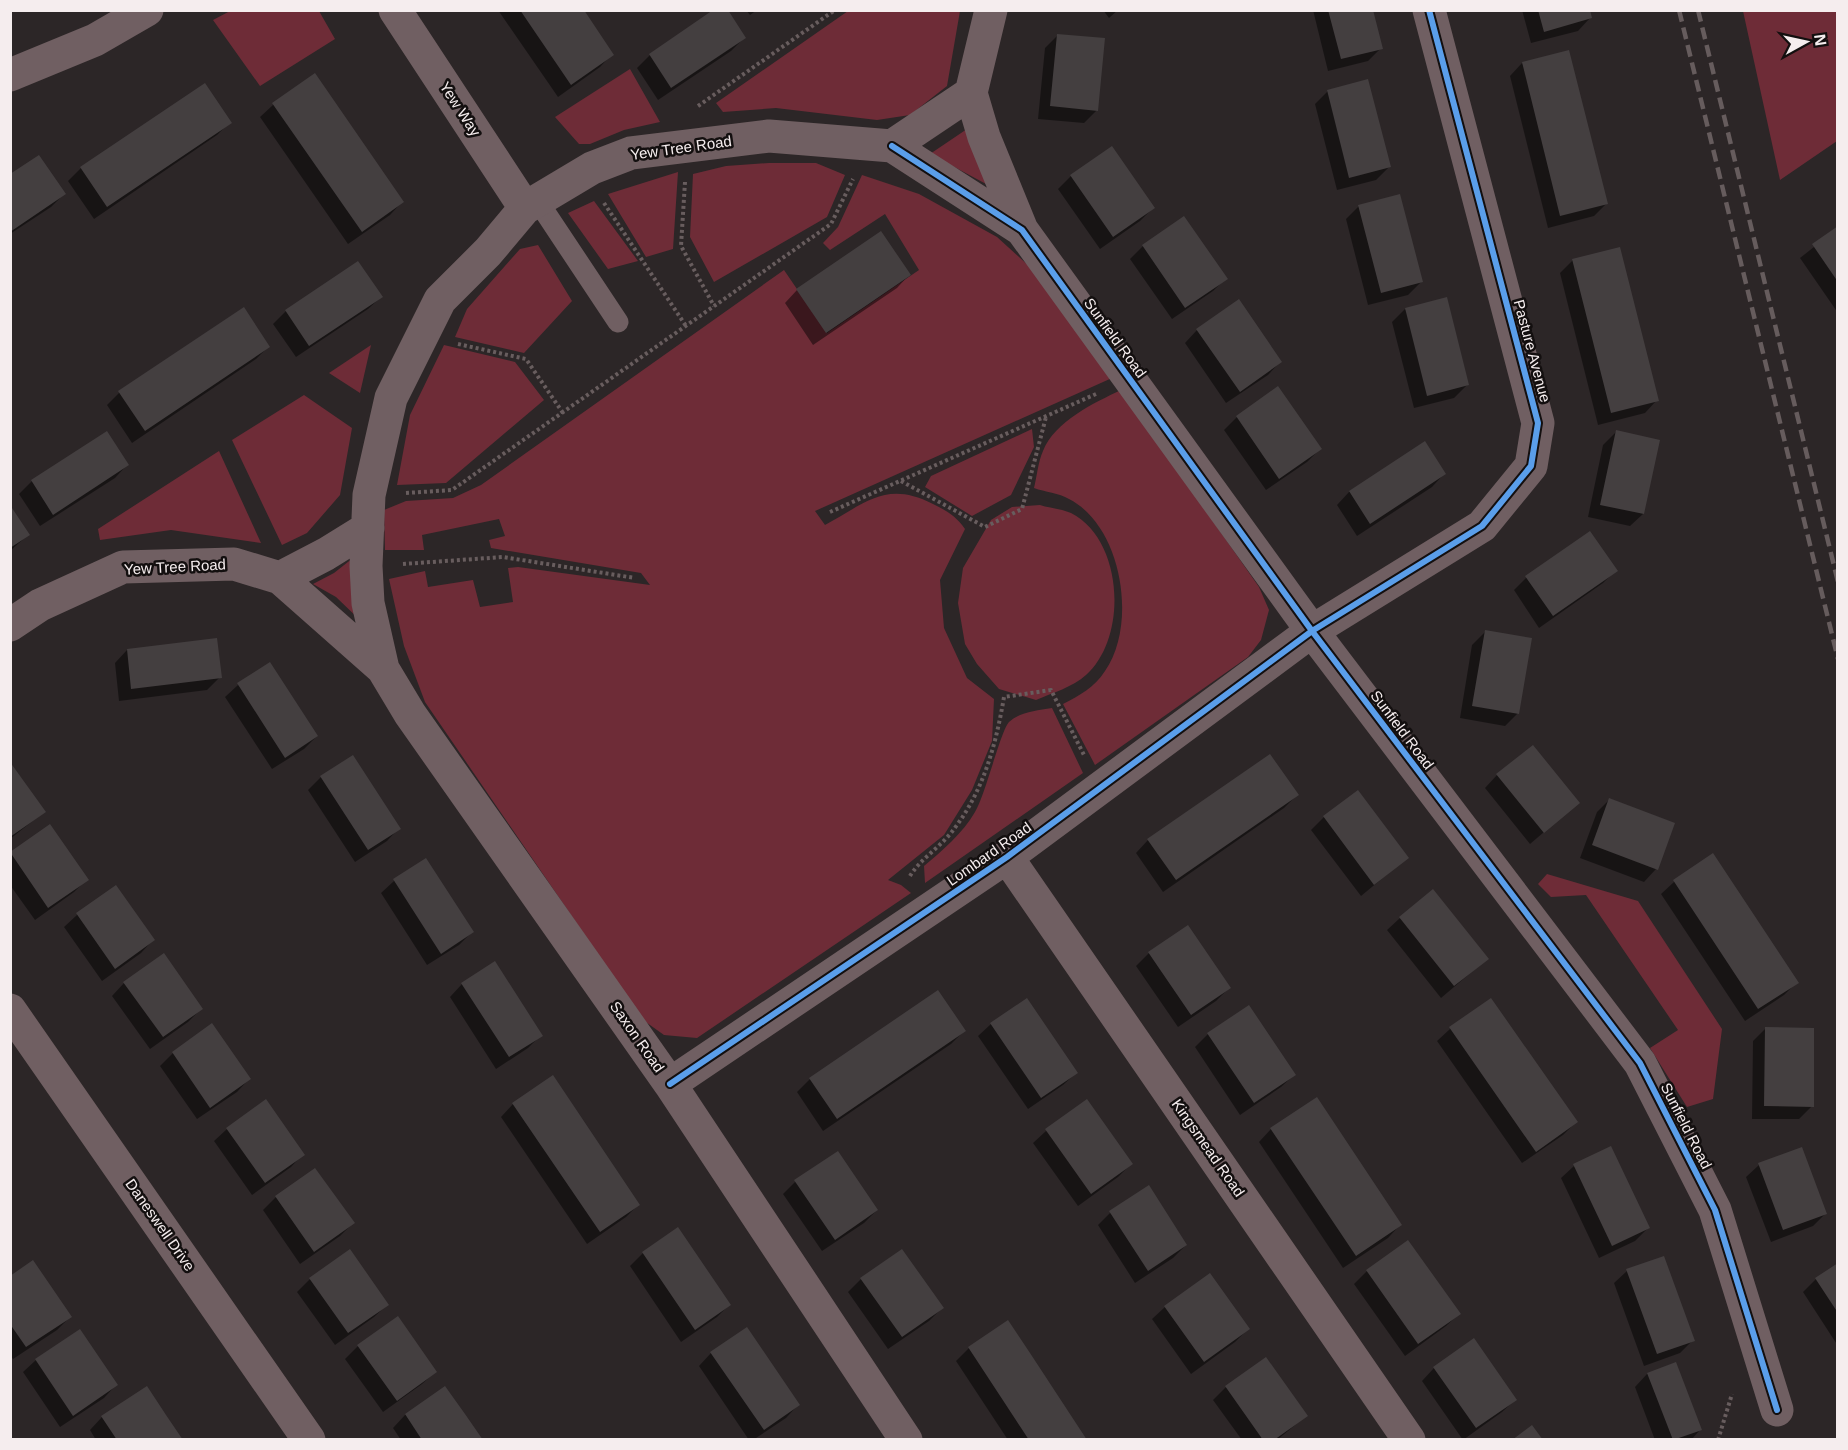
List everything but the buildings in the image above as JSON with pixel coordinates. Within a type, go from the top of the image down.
[{"type":"street","points":[[10,75],[95,40],[147,10]]},
{"type":"street","name":"Yew Way","points":[[395,10],[531,204]]},
{"type":"street","points":[[991,10],[971,93],[984,137],[1022,230]]},
{"type":"street","name":"Pasture Avenue","points":[[1312,631],[1482,526],[1531,466],[1538,423],[1429,10]]},
{"type":"street","points":[[892,146],[971,93]]},
{"type":"street","name":"Yew Tree Road","points":[[383,669],[368,603],[366,566],[369,495],[391,398],[441,300],[531,204],[584,173],[631,153],[769,136],[892,146]]},
{"type":"street","name":"Sunfield Road","points":[[892,146],[1022,230],[1312,631],[1640,1063],[1715,1210],[1777,1410]]},
{"type":"street","points":[[280,578],[326,554],[368,528]]},
{"type":"street","name":"Yew Tree Road","points":[[10,625],[40,605],[123,567],[234,564],[280,578],[383,669]]},
{"type":"street","name":"Lombard Road","points":[[670,1084],[1008,857],[1312,631]]},
{"type":"street","name":"Saxon Road","points":[[383,669],[410,714],[670,1084],[906,1440]]},
{"type":"street","name":"Kingsmead Road","points":[[1008,857],[1409,1440]]},
{"type":"street","name":"Daneswell Drive","points":[[10,1010],[309,1440]]},
{"type":"lane","points":[[531,204],[618,322]]},
{"type":"path","points":[[689,112],[835,10]]},
{"type":"path","points":[[369,495],[452,490],[831,224],[857,173],[856,143]]},
{"type":"path","points":[[687,146],[681,246],[714,306]]},
{"type":"path","points":[[584,173],[686,326]]},
{"type":"path","points":[[422,336],[526,359],[562,413]]},
{"type":"path","points":[[830,512],[1130,379]]},
{"type":"path","points":[[900,481],[985,527],[1022,509],[1046,416]]},
{"type":"path","points":[[366,566],[503,557],[635,578]]},
{"type":"path","points":[[929,910],[910,875],[954,830],[980,789],[997,739],[1004,697],[1051,690],[1101,788]]},
{"type":"shaded area","points":[[232,10],[319,11],[335,39],[260,86],[213,20]]},
{"type":"shaded area","points":[[848,11],[960,11],[947,86],[910,115],[877,120],[776,108],[723,112],[716,103]]},
{"type":"shaded area","points":[[1743,11],[1837,11],[1837,141],[1780,180]]},
{"type":"shaded area","points":[[630,69],[660,122],[624,130],[590,144],[579,144],[555,117]]},
{"type":"shaded area","points":[[967,129],[988,185],[930,154]]},
{"type":"shaded area","points":[[816,163],[845,175],[827,217],[714,282],[690,237],[693,174],[726,166]]},
{"type":"shaded area","points":[[678,172],[673,249],[646,257],[608,194]]},
{"type":"shaded area","points":[[862,175],[919,194],[997,237],[1041,277],[1112,378],[815,511],[825,525],[877,497],[902,494],[917,497],[938,507],[951,514],[962,524],[965,529],[940,580],[944,628],[967,678],[994,699],[992,741],[972,790],[944,835],[888,880],[901,885],[911,893],[697,1038],[664,1035],[643,1020],[425,702],[404,646],[389,579],[425,571],[428,587],[473,580],[480,607],[513,602],[508,568],[518,567],[650,585],[641,573],[491,548],[489,540],[505,536],[499,519],[422,535],[424,550],[385,550],[384,510],[406,501],[453,498],[481,485],[784,270],[827,333],[919,270],[885,214],[830,250],[823,243],[838,227]]},
{"type":"shaded area","points":[[594,201],[638,261],[608,269],[568,213]]},
{"type":"shaded area","points":[[538,245],[572,301],[524,353],[455,337],[467,309],[520,249]]},
{"type":"shaded area","points":[[371,345],[360,393],[329,373]]},
{"type":"shaded area","points":[[444,345],[515,362],[544,400],[446,483],[397,485],[410,415]]},
{"type":"shaded area","points":[[1121,390],[1259,587],[1269,610],[1261,640],[1248,657],[1095,765],[1063,704],[1096,682],[1105,671],[1115,651],[1121,628],[1122,603],[1119,577],[1102,531],[1087,512],[1065,497],[1034,488],[1041,455],[1056,431],[1076,414]]},
{"type":"shaded area","points":[[304,395],[352,428],[340,495],[307,533],[282,545],[232,440]]},
{"type":"shaded area","points":[[1032,429],[1034,447],[1011,495],[972,516],[925,487],[931,476]]},
{"type":"shaded area","points":[[219,451],[261,543],[171,530],[100,540],[98,529]]},
{"type":"shaded area","points":[[1040,505],[1071,513],[1089,526],[1102,544],[1110,566],[1114,590],[1114,615],[1109,638],[1100,659],[1086,675],[1069,686],[1036,700],[999,689],[977,664],[965,644],[958,603],[963,568],[991,520],[1012,507]]},
{"type":"shaded area","points":[[353,558],[363,623],[336,597],[313,584],[334,573]]},
{"type":"shaded area","points":[[1052,708],[1083,773],[925,883],[924,866],[945,848],[975,812],[1009,722],[1024,714]]},
{"type":"shaded area","points":[[1547,874],[1638,901],[1722,1029],[1713,1099],[1687,1107],[1650,1048],[1678,1030],[1586,895],[1551,897],[1538,884]]},
{"type":"railway","points":[[1679,10],[1838,659]]},
{"type":"railway","points":[[1698,10],[1838,582]]},
{"type":"cycle path","points":[[670,1084],[1007,857],[1312,631],[1482,526],[1531,466],[1538,423],[1429,10]]},
{"type":"cycle path","points":[[892,146],[1022,230],[1312,631],[1640,1063],[1715,1210],[1777,1410]]}]
